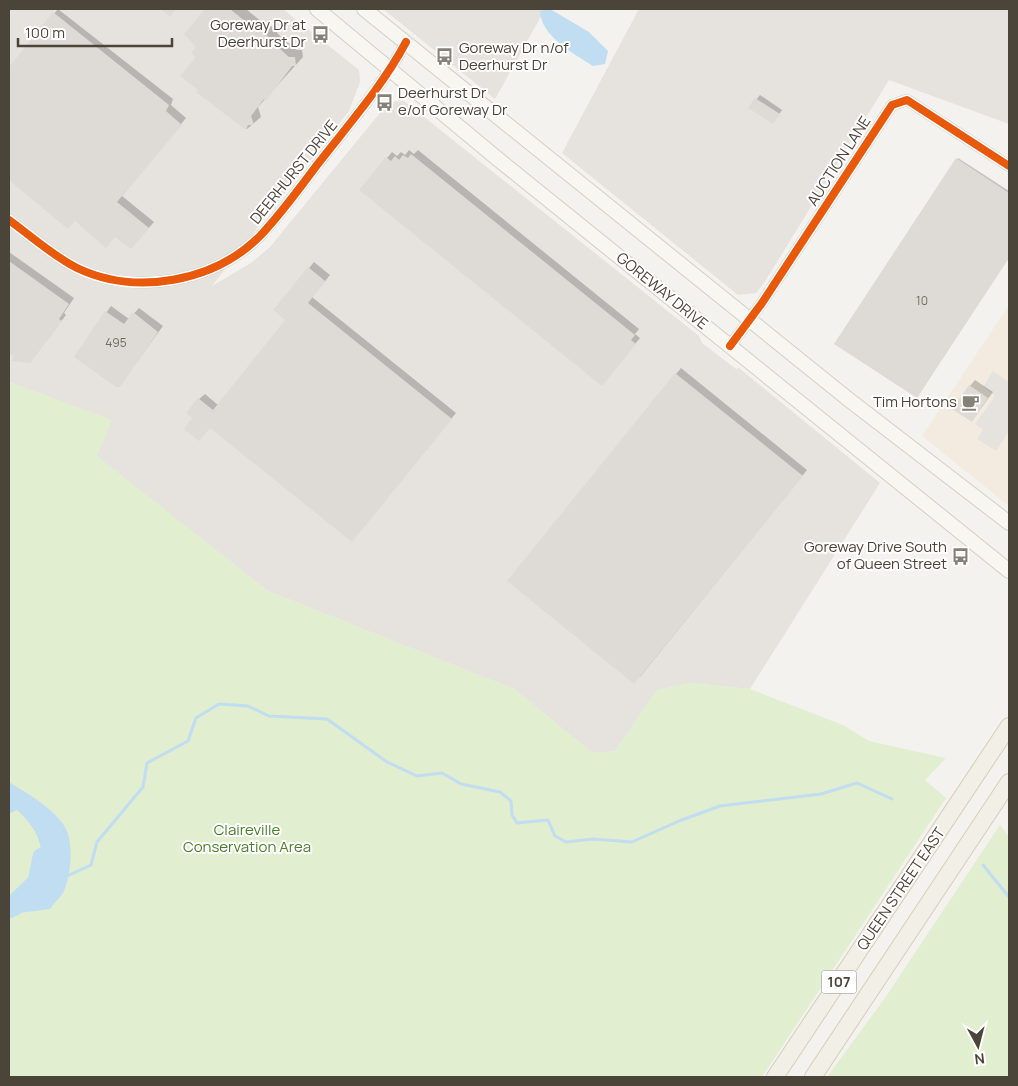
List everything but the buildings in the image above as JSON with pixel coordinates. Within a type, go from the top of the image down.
[{"type":"main road","name":"GOREWAY DRIVE","points":[[317,9],[392,69],[499,160],[1009,571]]},
{"type":"main road","points":[[364,9],[750,320],[1009,523]]},
{"type":"main road","name":"QUEEN STREET EAST","points":[[775,1077],[1009,726]]},
{"type":"main road","name":"QUEEN STREET EAST","points":[[813,1077],[1009,782]]},
{"type":"street","name":"DEERHURST DRIVE","points":[[9,220],[77,268],[108,278],[145,282],[168,281],[212,269],[259,237],[392,69],[406,42]]},
{"type":"street","name":"AUCTION LANE","points":[[730,346],[750,320],[892,105],[907,100],[1009,166]]},
{"type":"shaded area","points":[[9,9],[283,9],[359,70],[360,82],[349,111],[212,286],[251,263],[270,247],[389,102],[404,101],[699,336],[702,343],[736,369],[739,368],[880,483],[750,689],[691,683],[657,690],[615,751],[599,753],[590,751],[514,689],[268,591],[96,456],[111,420],[9,382]]},
{"type":"shaded area","points":[[383,9],[545,9],[495,99]]},
{"type":"shaded area","points":[[639,9],[1009,9],[1009,124],[889,80],[764,283],[756,293],[738,295],[562,153]]},
{"type":"shaded area","points":[[426,137],[476,178],[470,185],[420,144]]},
{"type":"shaded area","points":[[371,141],[378,147],[333,202],[327,196]]},
{"type":"shaded area","points":[[355,190],[362,196],[350,210],[344,204]]},
{"type":"shaded area","points":[[503,200],[586,267],[581,274],[498,207]]},
{"type":"shaded area","points":[[613,289],[660,327],[663,340],[584,436],[577,430],[656,334],[608,296]]},
{"type":"shaded area","points":[[1009,305],[1009,506],[922,436]]},
{"type":"shaded area","points":[[993,371],[1009,382],[1009,431],[996,451],[977,439],[983,430],[975,424],[995,396],[983,387]]},
{"type":"shaded area","points":[[588,377],[601,387],[584,407],[571,397]]},
{"type":"green space","name":"Claireville Conservation Area","points":[[9,382],[112,420],[97,456],[268,591],[514,689],[590,751],[599,753],[615,751],[657,690],[691,683],[750,689],[843,725],[869,741],[946,758],[925,780],[946,798],[762,1077],[9,1077]]},
{"type":"green space","points":[[1000,825],[1009,837],[1009,1077],[827,1077],[885,998]]},
{"type":"water","points":[[550,9],[589,32],[608,51],[605,64],[593,66],[559,43],[552,36],[542,20],[540,11]]},
{"type":"water","points":[[9,782],[47,807],[60,820],[68,833],[70,859],[68,877],[64,891],[50,909],[19,913],[39,872],[41,847],[37,835],[17,810],[9,814]]},
{"type":"waterway","points":[[67,876],[91,865],[97,842],[143,787],[147,763],[188,741],[196,718],[219,704],[248,706],[269,716],[327,719],[387,762],[417,776],[442,773],[461,784],[500,792],[511,801],[512,815],[517,823],[548,820],[555,836],[566,842],[593,839],[632,842],[679,821],[720,806],[821,794],[857,783],[892,799]]},
{"type":"waterway","points":[[9,909],[37,882],[42,857]]},
{"type":"waterway","points":[[983,865],[1009,897]]},
{"type":"waterway","points":[[13,915],[19,913]]},
{"type":"cycle path","points":[[9,220],[68,263],[100,277],[124,281],[149,282],[173,280],[197,274],[220,264],[241,252],[260,236],[275,219],[375,90],[397,59],[406,42]]},
{"type":"cycle path","points":[[730,346],[762,303],[892,105],[907,100],[1009,166]]},
{"type":"place","name":"Goreway Dr at Deerhurst Dr","points":[[320,34]]},
{"type":"place","name":"Goreway Dr n/of Deerhurst Dr","points":[[445,57]]},
{"type":"place","name":"Deerhurst Dr e/of Goreway Dr","points":[[384,102]]},
{"type":"place","name":"Tim Hortons","points":[[971,402]]},
{"type":"place","name":"Goreway Drive South of Queen Street","points":[[961,556]]}]
